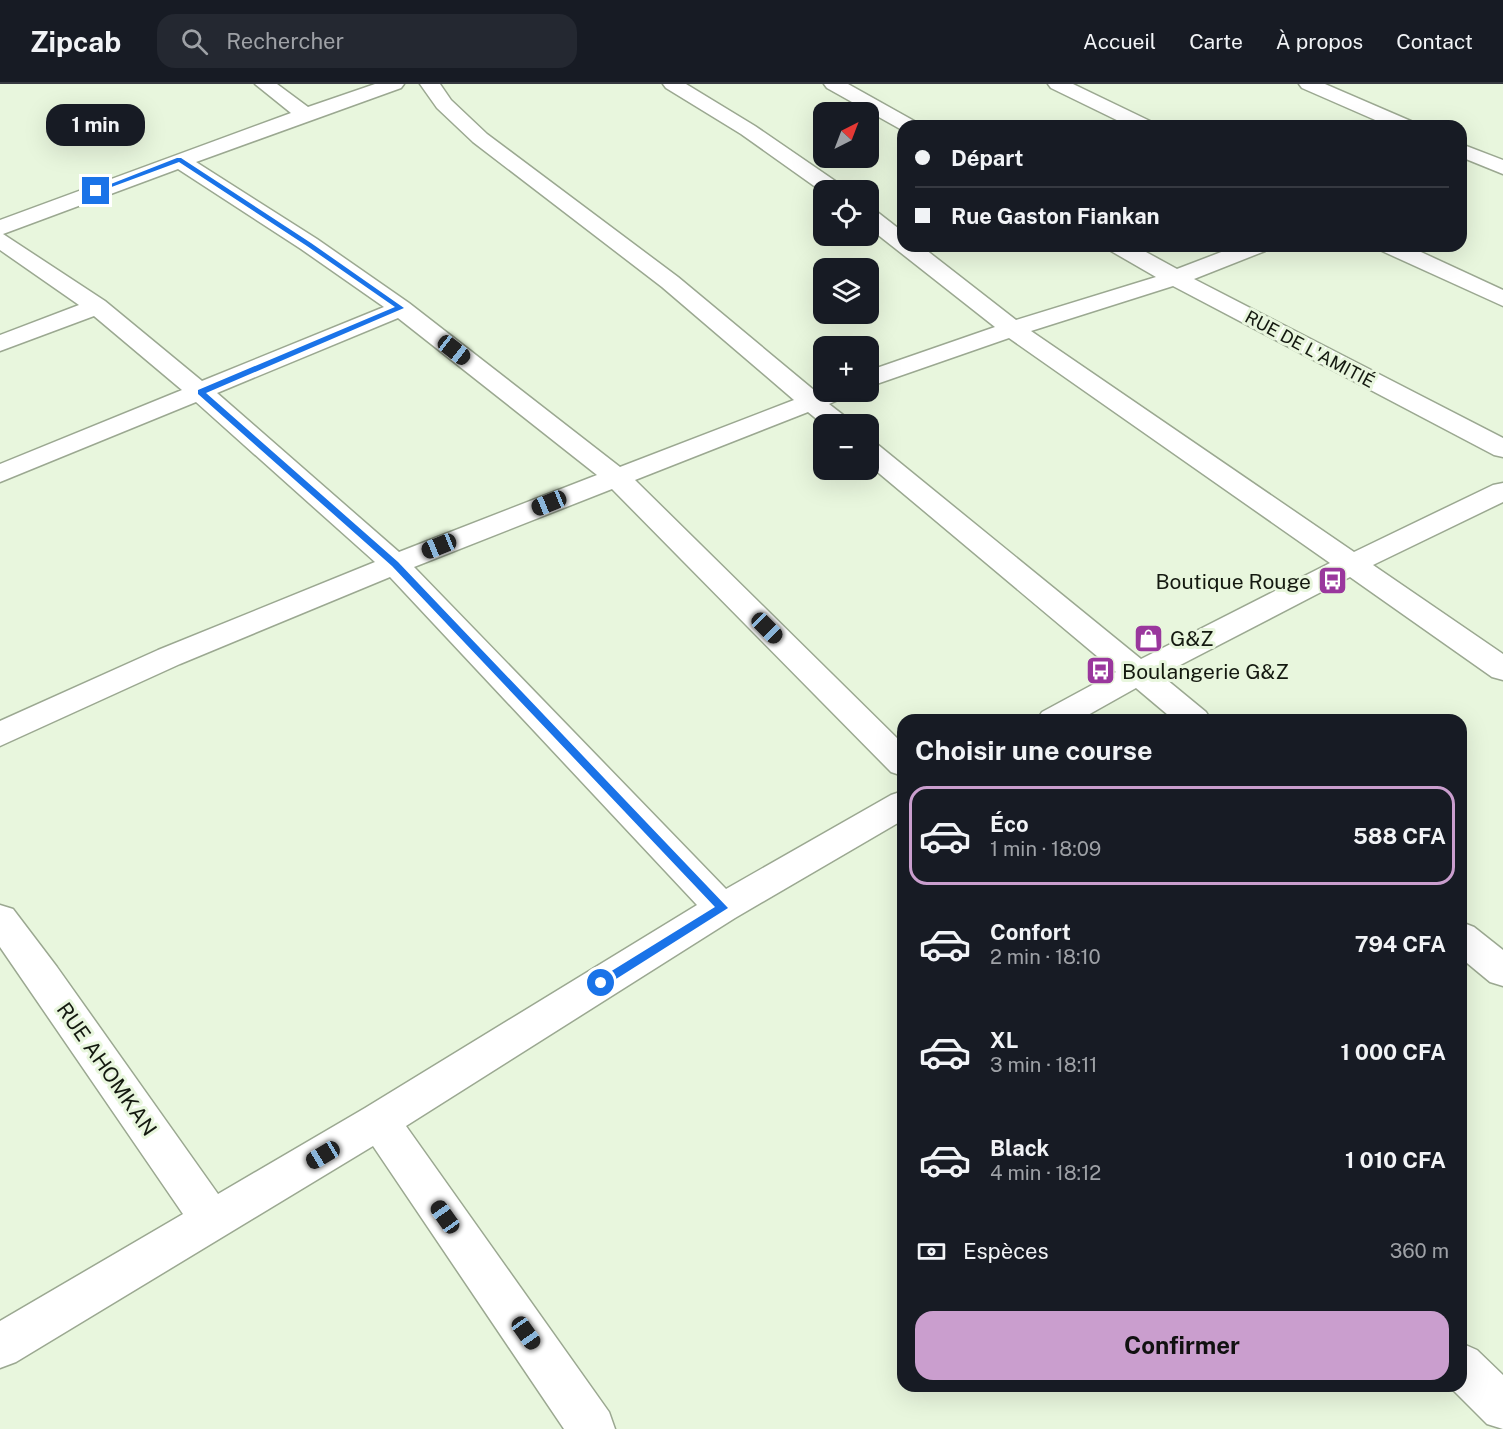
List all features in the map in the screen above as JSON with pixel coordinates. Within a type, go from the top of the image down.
[{"type":"street","points":[[265,84],[305,114]]},
{"type":"street","points":[[0,228],[179,160],[394,84]]},
{"type":"street","points":[[430,84],[444,104],[480,138],[813,389]]},
{"type":"street","points":[[674,84],[748,130],[819,180]]},
{"type":"street","points":[[834,84],[898,120]]},
{"type":"street","points":[[1058,84],[1133,120]]},
{"type":"street","points":[[1309,84],[1392,120]]},
{"type":"street","points":[[1467,152],[1494,144]]},
{"type":"street","points":[[1467,154],[1503,168]]},
{"type":"street","points":[[179,160],[309,244],[400,308],[615,476],[897,758]]},
{"type":"street","points":[[879,224],[897,238]]},
{"type":"street","points":[[0,240],[98,306],[200,392],[395,564],[722,908]]},
{"type":"street","points":[[915,252],[1012,328],[1503,669]]},
{"type":"street","name":"RUE DE L'AMITIÉ","points":[[1130,252],[1503,449]]},
{"type":"street","points":[[879,376],[1012,328],[1175,278],[1242,252]]},
{"type":"street","points":[[1403,252],[1503,299]]},
{"type":"street","points":[[0,344],[98,306]]},
{"type":"street","points":[[0,474],[400,308]]},
{"type":"street","points":[[0,734],[169,657],[395,564],[813,400]]},
{"type":"street","points":[[879,459],[1188,714]]},
{"type":"street","points":[[1064,714],[1137,673],[1349,564],[1503,491]]},
{"type":"street","points":[[0,1346],[379,1121],[722,908],[897,807]]},
{"type":"street","name":"RUE AHOMKAN","points":[[0,919],[44,978],[212,1221]]},
{"type":"street","points":[[1467,942],[1503,971]]},
{"type":"street","points":[[379,1121],[592,1429]]},
{"type":"street","points":[[1467,1372],[1503,1408]]},
{"type":"place","name":"Boutique Rouge","points":[[1332,581]]},
{"type":"place","name":"G&Z","points":[[1149,638]]},
{"type":"place","name":"Boulangerie G&Z","points":[[1101,671]]},
{"type":"route","points":[[96,191],[179,160],[309,244],[400,308],[200,392],[395,564],[722,908],[601,983]]}]
